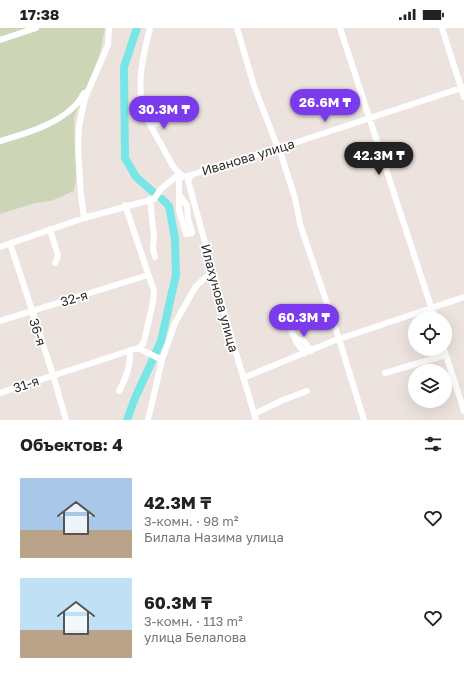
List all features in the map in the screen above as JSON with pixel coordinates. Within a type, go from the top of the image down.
[{"type":"street","points":[[0,40],[36,28]]},
{"type":"street","points":[[84,218],[78,148],[79,126],[85,98],[108,45],[109,28]]},
{"type":"street","points":[[150,28],[144,53],[141,80],[141,101],[146,118],[175,170],[181,175]]},
{"type":"street","points":[[237,28],[254,86],[279,148],[295,198],[300,224],[339,339],[364,420]]},
{"type":"street","points":[[340,28],[432,312]]},
{"type":"street","points":[[442,28],[464,97]]},
{"type":"street","points":[[0,141],[29,132],[66,114],[80,100],[86,87],[93,80]]},
{"type":"street","name":"Иванова улица","points":[[181,175],[184,177],[279,148],[462,88]]},
{"type":"street","points":[[150,125],[172,119]]},
{"type":"street","points":[[180,196],[178,202],[179,210],[186,234],[192,233],[188,218],[187,206],[180,196],[178,183],[181,175]]},
{"type":"street","points":[[0,246],[84,218],[152,199],[161,189],[181,175]]},
{"type":"street","name":"Илахунова улица","points":[[191,175],[188,180],[189,184],[242,378],[255,417]]},
{"type":"street","points":[[152,199],[154,237],[153,248],[155,257]]},
{"type":"street","points":[[125,206],[154,291],[153,302],[143,344],[138,348],[162,360]]},
{"type":"street","points":[[50,229],[58,256],[55,263]]},
{"type":"street","name":"36-я","points":[[10,243],[66,420]]},
{"type":"street","points":[[148,420],[162,360],[175,323],[196,286],[213,271]]},
{"type":"street","name":"32-я","points":[[0,321],[148,275]]},
{"type":"street","points":[[242,378],[339,339],[464,297]]},
{"type":"street","points":[[291,330],[295,338],[303,340],[308,352]]},
{"type":"street","name":"31-я","points":[[0,394],[52,375],[138,348]]},
{"type":"street","points":[[119,391],[128,374],[130,350]]},
{"type":"street","points":[[385,373],[434,356]]},
{"type":"street","points":[[446,356],[464,411]]},
{"type":"street","points":[[255,417],[283,400],[307,391]]},
{"type":"green space","points":[[0,28],[105,28],[100,54],[74,118],[76,179],[74,191],[51,201],[35,203],[0,214]]},
{"type":"waterway","points":[[137,28],[124,67],[125,158],[136,177],[152,191]]},
{"type":"waterway","points":[[156,352],[161,341],[176,275],[175,239],[169,206],[162,199]]},
{"type":"waterway","points":[[127,420],[135,398],[153,359]]}]
